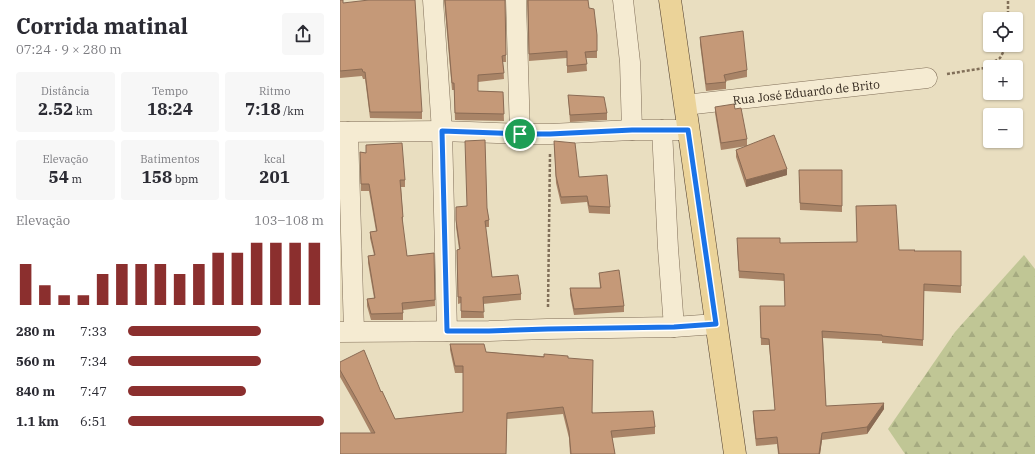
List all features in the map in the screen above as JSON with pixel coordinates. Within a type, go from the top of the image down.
[{"type":"main road","points":[[670,0],[735,454]]},
{"type":"street","points":[[433,0],[442,131],[447,331]]},
{"type":"street","points":[[516,0],[520,134]]},
{"type":"street","points":[[623,0],[630,62],[632,130]]},
{"type":"street","name":"Rua José Eduardo de Brito","points":[[685,105],[927,78]]},
{"type":"street","points":[[688,130],[632,130],[550,134],[442,131],[344,132],[347,332],[674,327],[716,324]]},
{"type":"street","points":[[662,130],[674,327]]},
{"type":"path","points":[[1008,0],[1008,12]]},
{"type":"path","points":[[927,78],[984,68],[1000,58],[1003,52]]},
{"type":"path","points":[[548,329],[550,134]]},
{"type":"green space","points":[[1024,255],[1035,269],[1035,454],[905,454],[888,429],[955,332]]},
{"type":"building","points":[[340,0],[343,0],[343,3],[369,0],[415,0],[422,112],[370,112],[365,72],[363,72],[362,69],[340,71]]},
{"type":"building","points":[[445,0],[505,0],[506,55],[502,56],[504,73],[478,75],[478,91],[503,92],[504,114],[455,113],[454,83],[452,83]]},
{"type":"building","points":[[528,0],[588,0],[589,8],[594,9],[597,51],[585,52],[587,64],[567,66],[567,51],[529,54]]},
{"type":"building","points":[[743,31],[747,70],[724,75],[726,82],[706,84],[700,37]]},
{"type":"building","points":[[568,95],[604,97],[607,113],[570,115]]},
{"type":"building","points":[[734,104],[735,109],[741,108],[747,139],[721,143],[715,107]]},
{"type":"building","points":[[774,135],[787,169],[746,180],[736,150]]},
{"type":"building","points":[[485,140],[487,208],[489,220],[485,221],[492,277],[518,275],[521,294],[483,297],[484,312],[461,311],[461,297],[458,297],[457,250],[460,249],[456,220],[456,207],[467,206],[465,141]]},
{"type":"building","points":[[554,141],[575,143],[579,177],[607,175],[610,207],[589,206],[587,196],[561,197],[556,176]]},
{"type":"building","points":[[402,143],[405,180],[400,180],[402,217],[407,256],[434,253],[435,300],[402,303],[403,313],[371,314],[367,299],[375,298],[368,256],[375,255],[370,232],[377,231],[369,184],[361,184],[360,152],[366,153],[366,145]]},
{"type":"building","points":[[799,170],[842,170],[842,206],[800,203]]},
{"type":"building","points":[[896,205],[899,250],[961,251],[961,286],[924,284],[923,340],[882,335],[822,331],[826,406],[884,403],[867,427],[822,433],[819,454],[779,454],[777,437],[756,439],[753,411],[775,410],[769,339],[761,338],[760,306],[785,306],[784,274],[739,271],[737,238],[780,238],[780,243],[857,242],[856,206]]},
{"type":"building","points":[[619,270],[624,306],[574,309],[570,288],[601,288],[599,273]]},
{"type":"building","points":[[450,344],[484,344],[486,352],[544,357],[544,354],[593,360],[592,413],[653,411],[655,427],[611,431],[615,454],[571,454],[569,431],[563,407],[507,413],[506,454],[340,454],[340,433],[375,433],[340,370],[340,362],[364,350],[381,392],[382,391],[395,419],[463,412],[463,366],[455,366]]},
{"type":"route","points":[[632,130],[688,130],[716,324],[674,327],[447,331],[442,131],[520,134],[632,130]]}]
